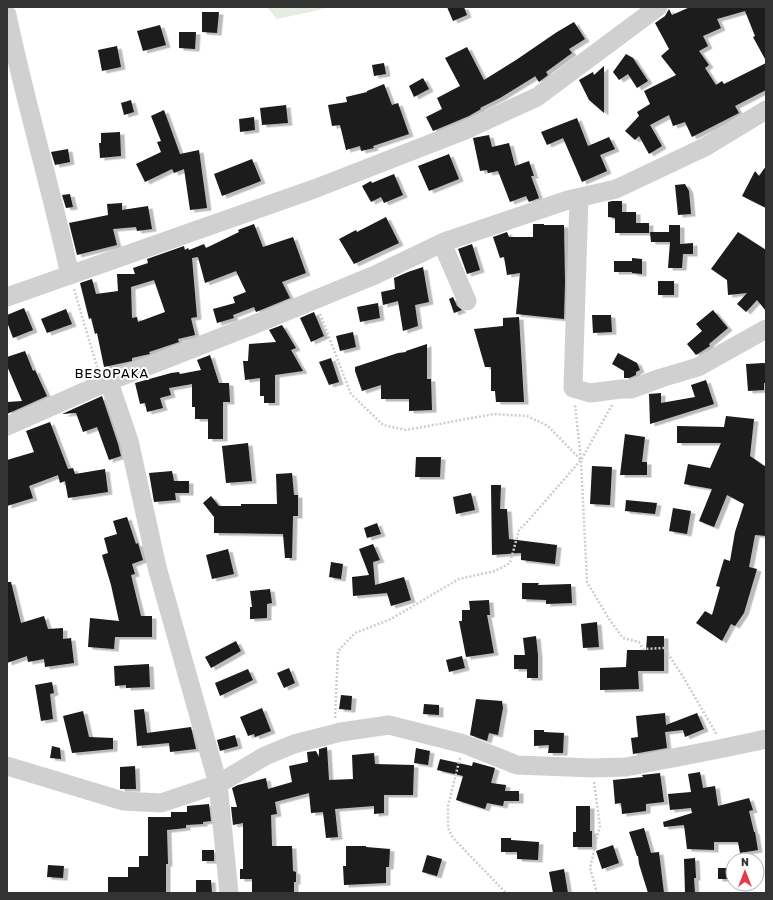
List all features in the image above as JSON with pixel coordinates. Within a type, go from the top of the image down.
[{"type":"street","points":[[7,297],[314,189],[476,125],[537,97],[658,7]]},
{"type":"street","points":[[7,15],[14,50],[70,275]]},
{"type":"street","points":[[7,426],[105,383],[374,275],[442,243],[568,200],[616,189],[705,147],[766,110]]},
{"type":"street","points":[[579,198],[574,388],[590,393],[631,389],[698,367],[766,329]]},
{"type":"street","points":[[442,243],[467,301]]},
{"type":"street","points":[[105,383],[129,441],[157,567],[218,784],[229,893]]},
{"type":"street","points":[[7,766],[123,801],[161,803],[218,784],[265,756],[294,744],[334,734],[389,725],[464,744],[517,765],[592,768],[626,767],[720,750],[766,739]]},
{"type":"path","points":[[70,275],[105,383]]},
{"type":"path","points":[[314,300],[351,394],[383,425],[406,430],[494,414],[527,416],[548,426],[581,460]]},
{"type":"path","points":[[574,388],[581,460],[587,582],[609,619],[624,638],[639,642],[643,649],[664,648],[682,675],[717,736],[720,750]]},
{"type":"path","points":[[334,734],[338,651],[355,633],[391,619],[459,579],[495,572],[510,563],[519,530],[581,460],[621,389]]},
{"type":"path","points":[[464,744],[448,806],[448,828],[453,838],[506,893]]},
{"type":"path","points":[[592,768],[600,826],[590,868],[597,893]]},
{"type":"shaded area","points":[[267,7],[329,7],[277,19]]},
{"type":"building","points":[[447,7],[464,7],[467,15],[453,21]]},
{"type":"building","points":[[690,7],[766,7],[766,61],[753,37],[755,36],[745,11],[717,19],[721,28],[703,36],[708,46],[699,51],[709,65],[705,68],[716,85],[722,81],[724,84],[766,63],[766,90],[735,106],[739,113],[692,137],[685,122],[673,126],[669,115],[650,125],[662,146],[649,154],[639,136],[635,140],[625,131],[639,116],[637,112],[650,104],[644,91],[676,75],[661,56],[669,49],[655,23],[665,16],[669,9],[672,15]]},
{"type":"building","points":[[202,12],[219,12],[217,33],[202,32]]},
{"type":"building","points":[[574,22],[585,39],[569,49],[572,53],[546,72],[548,75],[539,82],[535,76],[469,116],[433,131],[426,117],[442,109],[437,98],[460,86],[445,58],[467,47],[484,80]]},
{"type":"building","points":[[160,25],[166,45],[143,51],[137,31]]},
{"type":"building","points":[[179,32],[196,32],[195,49],[179,48]]},
{"type":"building","points":[[117,46],[121,67],[102,71],[98,50]]},
{"type":"building","points":[[626,54],[633,58],[648,81],[637,88],[628,74],[619,80],[613,72]]},
{"type":"building","points":[[384,63],[386,74],[374,76],[372,65]]},
{"type":"building","points":[[604,66],[604,113],[589,100],[579,80],[593,72],[594,75]]},
{"type":"building","points":[[423,78],[429,89],[414,97],[409,86]]},
{"type":"building","points":[[384,84],[392,105],[398,103],[409,134],[373,146],[374,148],[361,151],[360,146],[346,150],[340,125],[332,126],[328,105],[347,102],[346,97],[367,92]]},
{"type":"building","points":[[131,100],[134,112],[124,115],[121,103]]},
{"type":"building","points":[[286,105],[288,123],[262,125],[260,108]]},
{"type":"building","points":[[164,110],[180,154],[199,150],[207,208],[190,210],[184,169],[174,173],[172,169],[145,182],[136,164],[161,152],[157,142],[161,141],[151,116]]},
{"type":"building","points":[[254,117],[255,130],[240,132],[239,119]]},
{"type":"building","points":[[577,118],[588,146],[609,137],[615,149],[600,155],[607,171],[582,182],[563,138],[547,145],[541,132]]},
{"type":"building","points":[[120,132],[121,156],[100,158],[99,143],[101,143],[101,133]]},
{"type":"building","points":[[489,135],[492,147],[509,143],[515,166],[529,161],[534,176],[531,176],[539,198],[529,202],[526,196],[510,202],[498,171],[488,173],[487,170],[480,171],[473,138]]},
{"type":"building","points":[[68,149],[70,162],[55,165],[51,152]]},
{"type":"building","points":[[449,154],[459,179],[429,191],[418,166]]},
{"type":"building","points":[[252,159],[261,181],[222,196],[214,174]]},
{"type":"building","points":[[766,166],[766,208],[742,196],[755,171],[759,176]]},
{"type":"building","points":[[394,174],[403,195],[384,203],[381,197],[371,202],[362,186],[371,181],[372,183]]},
{"type":"building","points":[[685,184],[689,191],[691,214],[678,215],[675,185]]},
{"type":"building","points":[[70,194],[73,207],[66,208],[62,195]]},
{"type":"building","points":[[622,201],[622,212],[636,212],[636,223],[649,223],[649,233],[615,233],[615,218],[608,217],[608,202]]},
{"type":"building","points":[[122,203],[122,210],[148,206],[152,229],[137,231],[136,227],[113,229],[117,245],[77,255],[69,223],[108,215],[107,204]]},
{"type":"building","points":[[386,217],[399,243],[354,264],[339,239],[356,230],[357,232]]},
{"type":"building","points":[[254,224],[263,247],[293,237],[306,273],[282,282],[290,298],[256,312],[254,307],[233,315],[234,318],[217,323],[213,309],[235,303],[233,297],[246,292],[236,271],[205,283],[198,257],[192,258],[197,317],[191,318],[195,335],[178,339],[179,342],[149,352],[150,354],[132,358],[132,361],[104,367],[97,333],[95,334],[91,318],[89,319],[80,283],[92,279],[96,294],[118,291],[117,274],[135,274],[133,268],[148,263],[147,259],[184,246],[185,250],[188,248],[189,250],[204,244],[206,248],[239,232],[238,230]],"holes":[[[154,280],[165,312],[138,322],[137,317],[132,318],[131,287]]]},
{"type":"building","points":[[533,224],[564,225],[564,319],[516,314],[520,273],[507,275],[504,257],[500,258],[493,237],[507,232],[509,237],[533,237]]},
{"type":"building","points":[[669,225],[680,225],[680,244],[693,243],[693,254],[683,254],[682,268],[668,268],[670,242],[651,242],[650,232],[669,232]]},
{"type":"building","points":[[738,232],[766,250],[766,311],[757,300],[746,312],[737,304],[747,293],[728,295],[727,280],[711,269]]},
{"type":"building","points":[[472,244],[480,270],[467,274],[458,249]]},
{"type":"building","points":[[632,258],[642,259],[642,274],[632,272],[614,272],[614,261],[632,261]]},
{"type":"building","points":[[423,267],[429,302],[415,305],[418,326],[403,331],[398,301],[383,305],[381,292],[395,289],[394,278]]},
{"type":"building","points":[[658,281],[674,281],[674,295],[658,295]]},
{"type":"building","points":[[453,297],[457,306],[462,310],[454,313],[449,299]]},
{"type":"building","points":[[378,303],[380,318],[360,322],[357,307]]},
{"type":"building","points":[[24,308],[33,330],[13,338],[7,322],[7,315]]},
{"type":"building","points":[[66,309],[72,324],[47,333],[41,319]]},
{"type":"building","points":[[713,310],[728,328],[709,344],[710,346],[696,355],[687,344],[702,331],[696,324]]},
{"type":"building","points":[[314,312],[324,336],[311,342],[300,318]]},
{"type":"building","points":[[592,315],[611,315],[612,332],[593,333]]},
{"type":"building","points":[[519,317],[524,402],[496,402],[495,391],[491,391],[491,367],[485,367],[474,329],[503,326],[503,318]]},
{"type":"building","points":[[282,325],[296,348],[291,350],[303,371],[275,375],[275,403],[264,403],[264,396],[260,396],[260,378],[245,380],[243,361],[248,361],[249,344],[276,342],[269,330]]},
{"type":"building","points":[[353,332],[356,347],[340,351],[336,336]]},
{"type":"building","points":[[427,344],[427,379],[431,379],[432,410],[409,411],[409,399],[381,399],[381,385],[362,391],[355,367],[398,353],[406,352]]},
{"type":"building","points":[[25,351],[33,371],[35,370],[47,396],[7,414],[7,402],[22,401],[7,366],[7,357]]},
{"type":"building","points":[[618,353],[637,363],[640,370],[636,372],[636,375],[629,378],[624,378],[624,371],[612,364]]},
{"type":"building","points":[[210,355],[219,383],[229,383],[230,402],[223,402],[223,439],[208,439],[208,419],[195,419],[195,407],[192,407],[192,384],[169,388],[171,395],[160,398],[163,408],[147,412],[145,403],[140,404],[135,383],[171,373],[179,372],[180,374],[201,370],[197,360]]},
{"type":"building","points":[[331,358],[339,382],[329,385],[319,362]]},
{"type":"building","points":[[766,363],[766,383],[764,383],[764,390],[748,391],[746,364]]},
{"type":"building","points":[[706,380],[714,404],[650,424],[649,394],[661,393],[661,403],[695,397],[691,385]]},
{"type":"building","points":[[102,396],[121,456],[109,460],[97,427],[83,432],[76,413],[62,414]]},
{"type":"building","points":[[726,416],[754,419],[750,456],[766,467],[766,536],[755,535],[749,567],[757,569],[744,613],[735,626],[731,624],[722,641],[696,623],[705,611],[712,615],[720,587],[716,586],[724,559],[730,561],[735,532],[744,504],[727,495],[714,527],[699,521],[712,489],[684,484],[688,464],[710,468],[721,443],[677,443],[677,426],[724,427]]},
{"type":"building","points":[[50,422],[68,469],[73,468],[75,474],[105,469],[108,492],[68,498],[65,481],[60,483],[58,475],[29,486],[33,498],[7,506],[7,460],[34,452],[26,431]]},
{"type":"building","points":[[625,434],[645,437],[642,462],[647,462],[647,475],[620,475]]},
{"type":"building","points":[[248,443],[252,481],[226,483],[222,446]]},
{"type":"building","points":[[416,457],[441,457],[440,477],[415,477]]},
{"type":"building","points":[[592,466],[612,467],[610,505],[590,504]]},
{"type":"building","points":[[172,471],[174,481],[189,481],[189,493],[175,493],[176,500],[154,502],[149,473]]},
{"type":"building","points":[[292,473],[294,495],[298,495],[298,516],[293,516],[292,558],[285,558],[283,534],[214,533],[214,517],[203,503],[211,496],[219,506],[241,506],[241,504],[277,504],[276,474]]},
{"type":"building","points":[[491,485],[501,485],[500,509],[507,509],[509,539],[557,545],[555,564],[521,560],[521,553],[492,555]]},
{"type":"building","points":[[471,493],[475,510],[456,514],[453,497]]},
{"type":"building","points":[[626,500],[657,503],[655,514],[625,511]]},
{"type":"building","points":[[673,508],[691,511],[687,534],[669,531]]},
{"type":"building","points":[[127,517],[136,544],[138,543],[143,560],[132,564],[135,574],[131,575],[141,616],[152,616],[152,637],[115,637],[114,649],[88,647],[90,618],[119,621],[111,585],[102,555],[108,553],[104,538],[117,534],[113,521]]},
{"type":"building","points":[[377,523],[381,534],[367,538],[364,528]]},
{"type":"building","points":[[373,544],[380,560],[373,562],[375,585],[404,577],[411,600],[391,606],[387,593],[353,596],[352,577],[369,575],[359,549]]},
{"type":"building","points":[[228,549],[234,574],[212,579],[206,555]]},
{"type":"building","points":[[331,562],[343,564],[341,579],[329,577]]},
{"type":"building","points":[[7,582],[11,582],[21,623],[44,616],[48,629],[63,628],[63,639],[71,638],[74,663],[45,667],[44,659],[28,662],[27,656],[7,663]]},
{"type":"building","points":[[522,583],[539,583],[538,585],[571,584],[572,603],[546,604],[546,600],[522,599]]},
{"type":"building","points":[[270,589],[272,603],[267,604],[267,618],[250,619],[250,607],[252,607],[250,591]]},
{"type":"building","points":[[489,600],[490,615],[487,615],[494,653],[466,657],[459,621],[462,621],[462,610],[470,610],[469,601]]},
{"type":"building","points":[[597,622],[599,647],[583,648],[581,624]]},
{"type":"building","points":[[536,636],[538,678],[527,678],[527,669],[514,669],[514,655],[525,655],[523,638]]},
{"type":"building","points":[[647,636],[664,636],[664,671],[638,671],[639,689],[600,690],[600,668],[626,667],[627,650],[646,650]]},
{"type":"building","points":[[236,641],[241,651],[211,668],[205,657]]},
{"type":"building","points":[[462,656],[465,668],[449,672],[446,660]]},
{"type":"building","points":[[149,664],[150,687],[126,688],[126,685],[115,686],[114,666]]},
{"type":"building","points":[[289,668],[295,683],[284,688],[277,673]]},
{"type":"building","points":[[248,669],[253,680],[220,696],[215,683]]},
{"type":"building","points":[[52,682],[54,693],[50,694],[53,719],[41,721],[35,685]]},
{"type":"building","points":[[341,695],[352,696],[351,710],[339,709]]},
{"type":"building","points":[[476,699],[502,701],[503,708],[498,735],[489,733],[487,741],[470,735]]},
{"type":"building","points":[[424,704],[439,705],[439,715],[423,714]]},
{"type":"building","points":[[262,708],[271,731],[255,737],[254,734],[248,736],[240,717]]},
{"type":"building","points":[[144,709],[147,733],[191,727],[196,749],[170,752],[169,743],[137,746],[134,710]]},
{"type":"building","points":[[83,711],[89,737],[113,738],[113,749],[72,753],[63,716]]},
{"type":"building","points":[[665,713],[666,725],[697,713],[704,729],[685,737],[683,730],[665,732],[667,748],[633,754],[631,738],[638,737],[636,716]]},
{"type":"building","points":[[534,730],[564,733],[563,753],[548,753],[549,745],[534,746]]},
{"type":"building","points":[[235,735],[238,746],[220,751],[217,740]]},
{"type":"building","points":[[52,746],[60,748],[61,759],[50,758]]},
{"type":"building","points":[[327,747],[329,780],[353,779],[352,755],[374,753],[375,764],[414,765],[413,795],[384,795],[384,813],[374,814],[374,806],[335,809],[338,837],[326,838],[323,812],[311,813],[309,793],[275,802],[277,814],[271,815],[272,846],[292,846],[293,871],[296,872],[294,893],[252,893],[252,879],[240,879],[240,869],[243,869],[243,823],[233,825],[231,807],[237,807],[232,788],[266,778],[268,789],[292,782],[289,766],[308,762],[307,752],[316,751],[319,757],[319,749]]},
{"type":"building","points":[[416,748],[430,751],[428,765],[414,763]]},
{"type":"building","points":[[440,759],[472,766],[473,762],[495,768],[491,783],[506,785],[505,791],[519,791],[519,801],[504,801],[503,806],[487,803],[485,809],[456,800],[463,776],[437,770]]},
{"type":"building","points":[[135,766],[136,789],[120,789],[120,767]]},
{"type":"building","points":[[700,772],[703,788],[715,786],[718,806],[749,798],[753,810],[749,811],[758,850],[740,852],[738,842],[714,842],[714,850],[687,849],[684,825],[664,827],[663,822],[692,813],[691,808],[670,810],[668,794],[691,792],[688,774]]},
{"type":"building","points":[[660,773],[664,802],[646,804],[646,811],[622,814],[621,803],[615,804],[613,780],[643,777],[642,775]]},
{"type":"building","points":[[209,804],[211,821],[203,822],[203,824],[186,825],[186,828],[167,830],[168,864],[166,864],[166,893],[108,893],[108,877],[128,877],[128,867],[139,867],[139,856],[148,856],[148,817],[171,817],[171,812],[187,812],[187,806]]},
{"type":"building","points":[[576,806],[590,806],[590,831],[592,831],[592,847],[573,847],[573,832],[576,832]]},
{"type":"building","points":[[644,828],[651,853],[659,852],[664,893],[648,893],[638,856],[629,832]]},
{"type":"building","points":[[501,838],[539,842],[538,860],[517,859],[517,852],[501,852]]},
{"type":"building","points":[[613,845],[619,863],[602,869],[596,851]]},
{"type":"building","points":[[346,846],[366,846],[390,849],[389,867],[386,867],[386,883],[344,885],[343,866],[346,866]]},
{"type":"building","points":[[202,850],[214,850],[214,861],[202,861]]},
{"type":"building","points":[[427,855],[442,859],[437,876],[422,872]]},
{"type":"building","points":[[695,858],[695,893],[685,893],[684,859]]},
{"type":"building","points":[[48,865],[64,866],[63,878],[47,877]]},
{"type":"building","points":[[718,868],[725,868],[725,879],[718,879]]},
{"type":"building","points":[[564,869],[568,893],[553,893],[549,872]]},
{"type":"building","points":[[196,880],[211,880],[212,893],[196,893]]},
{"type":"district","name":"BESOPAKA","points":[[112,373]]}]
